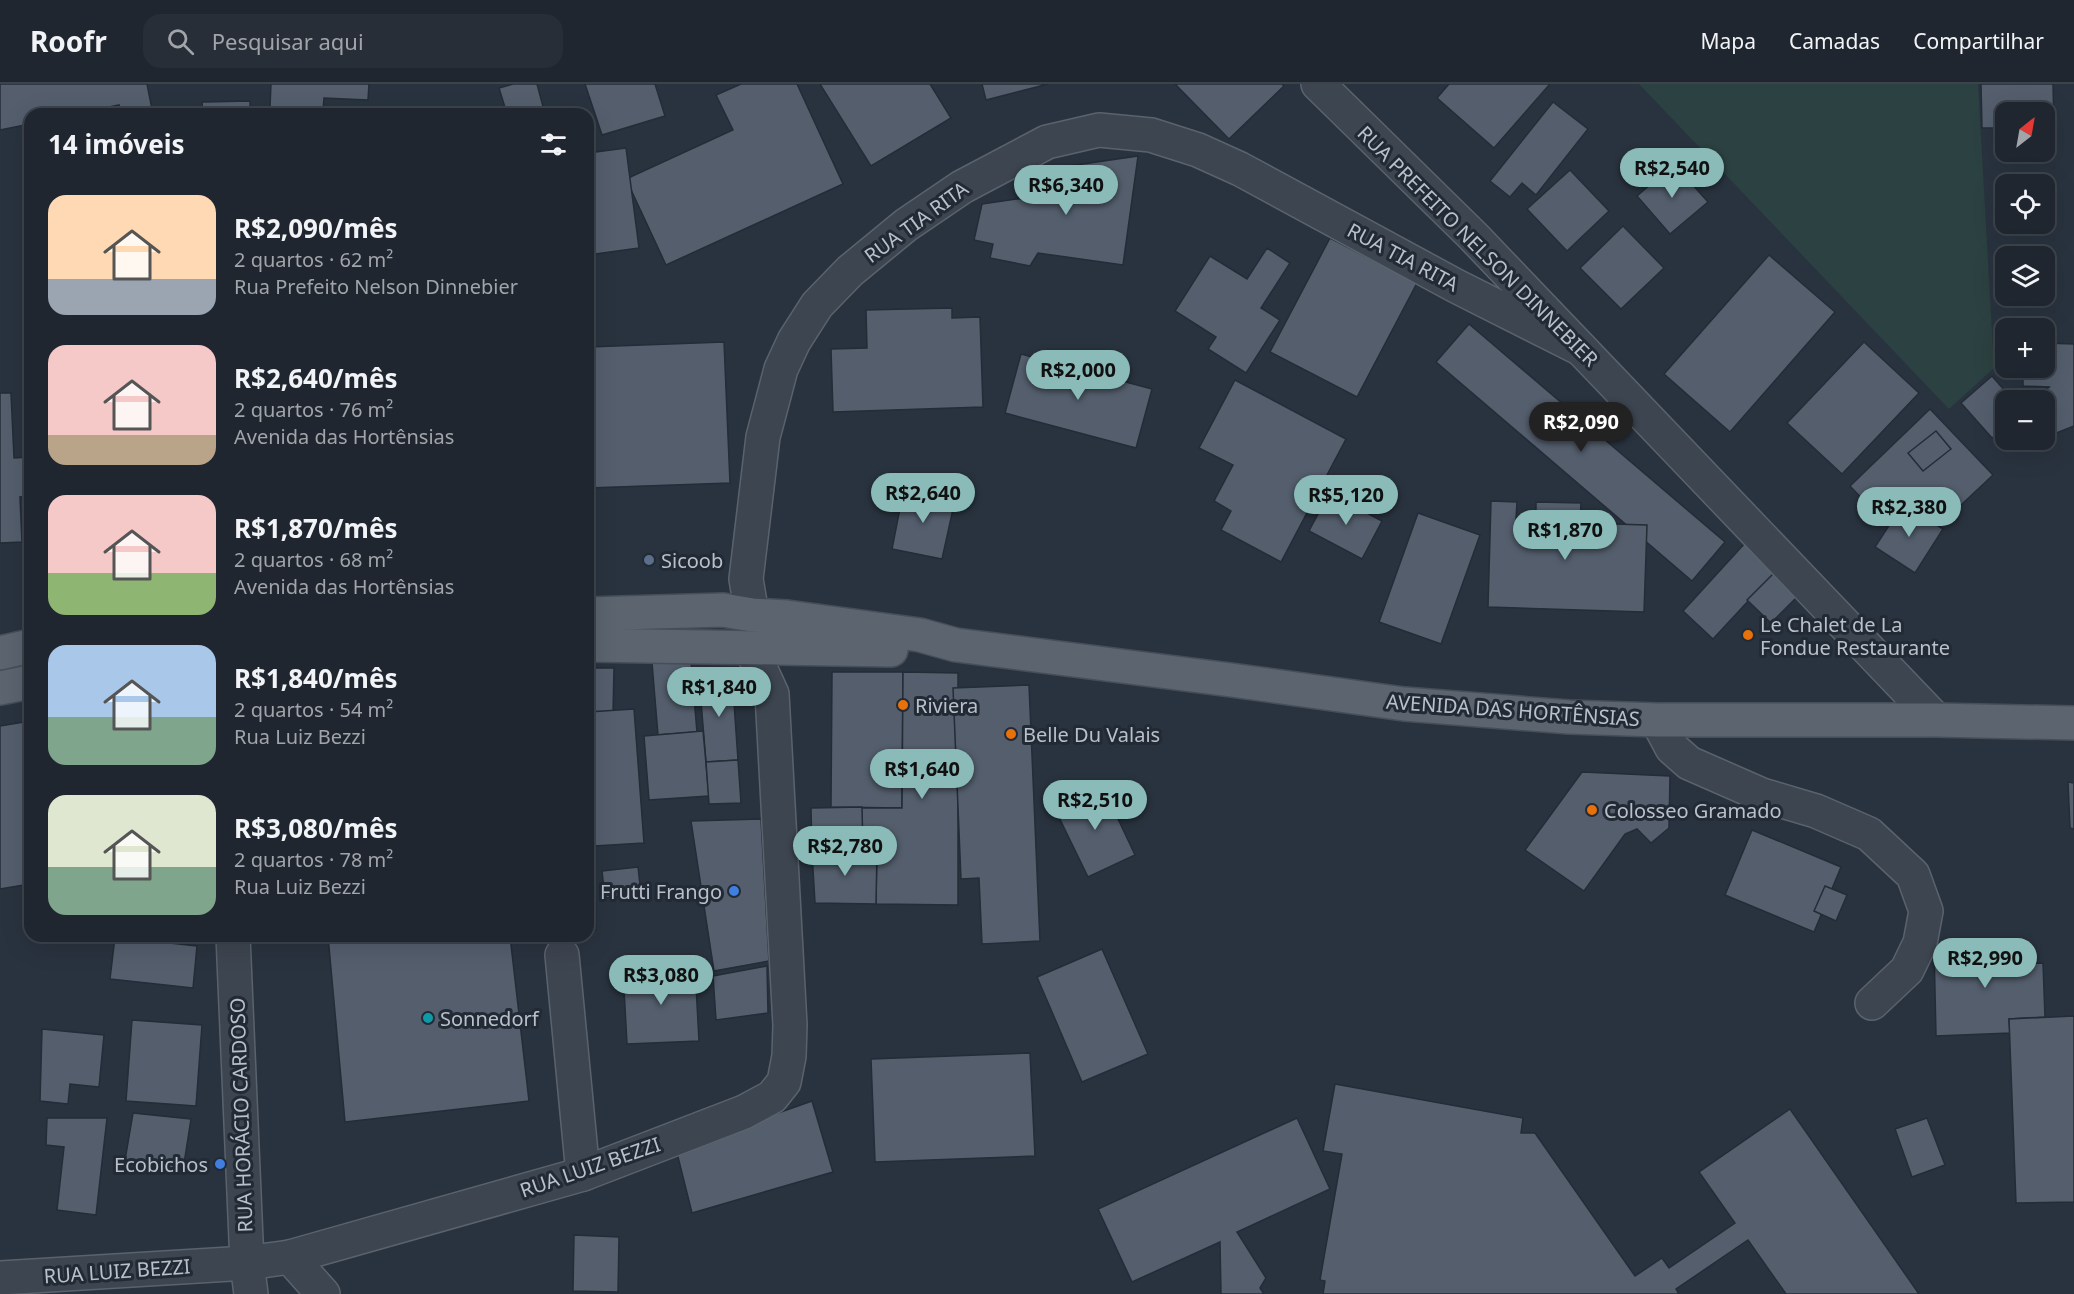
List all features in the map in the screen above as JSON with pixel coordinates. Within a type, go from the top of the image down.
[{"type":"main road","name":"AVENIDA DAS HORTÊNSIAS","points":[[594,614],[742,624],[787,617],[920,635],[956,645],[1404,704],[1569,717],[1657,720],[1936,720],[2074,723]]},
{"type":"main road","name":"AVENIDA DAS HORTÊNSIAS","points":[[742,624],[793,647],[924,651],[956,645]]},
{"type":"main road","points":[[594,645],[689,646],[705,640],[744,635],[751,627],[742,624]]},
{"type":"main road","points":[[793,647],[807,635],[820,633],[877,636],[893,632]]},
{"type":"main road","points":[[0,653],[24,647]]},
{"type":"main road","points":[[0,687],[24,683]]},
{"type":"street","name":"RUA PREFEITO NELSON DINNEBIER","points":[[1317,84],[1473,236],[1936,720]]},
{"type":"street","name":"RUA TIA RITA","points":[[742,624],[763,436],[781,369],[794,340],[817,305],[850,271],[906,225],[962,187],[1047,142],[1099,130],[1151,135],[1198,150],[1240,169],[1456,286],[1581,349]]},
{"type":"street","name":"RUA LUIZ BEZZI","points":[[0,1278],[249,1278],[290,1257],[583,1174],[744,1112],[772,1097],[784,1082],[789,1056],[790,1025],[772,694],[742,624]]},
{"type":"street","name":"RUA LUIZ BEZZI","points":[[772,694],[793,647]]},
{"type":"street","points":[[1657,720],[1672,748],[1689,763],[1762,795],[1816,811],[1869,834],[1913,875],[1926,911],[1920,943],[1907,970],[1872,1004]]},
{"type":"street","name":"RUA HORÁCIO CARDOSO","points":[[233,942],[249,1278]]},
{"type":"street","points":[[562,955],[583,1174]]},
{"type":"street","points":[[290,1257],[322,1294]]},
{"type":"green space","points":[[1639,84],[1978,84],[1994,368],[1949,409]]},
{"type":"building","points":[[0,84],[147,84],[152,108],[120,108],[119,105],[105,108],[24,108],[24,125],[0,130]]},
{"type":"building","points":[[271,84],[369,84],[368,100],[324,98],[323,108],[270,107]]},
{"type":"building","points":[[513,84],[537,84],[543,108],[505,108],[499,88]]},
{"type":"building","points":[[585,84],[655,84],[665,116],[602,135]]},
{"type":"building","points":[[741,84],[797,84],[843,184],[666,265],[626,179],[733,130],[716,95]]},
{"type":"building","points":[[820,84],[930,84],[951,118],[871,166]]},
{"type":"building","points":[[982,84],[1048,84],[986,100]]},
{"type":"building","points":[[1175,84],[1282,84],[1284,86],[1229,139]]},
{"type":"building","points":[[1449,84],[1550,84],[1494,148],[1437,98]]},
{"type":"building","points":[[1981,84],[2053,84],[2053,102],[1995,102],[1995,128],[1982,128]]},
{"type":"building","points":[[250,101],[250,108],[202,108],[202,102]]},
{"type":"building","points":[[1553,102],[1588,129],[1536,195],[1522,183],[1510,197],[1490,181]]},
{"type":"building","points":[[626,148],[639,248],[594,254],[594,152]]},
{"type":"building","points":[[1138,156],[1123,265],[1038,253],[1030,266],[990,258],[993,244],[974,240],[982,204],[1045,195],[1042,170]]},
{"type":"building","points":[[1674,164],[1708,202],[1670,234],[1637,196]]},
{"type":"building","points":[[1570,170],[1609,211],[1567,251],[1527,209]]},
{"type":"building","points":[[1623,226],[1664,268],[1621,309],[1580,268]]},
{"type":"building","points":[[1330,238],[1417,283],[1357,397],[1270,352]]},
{"type":"building","points":[[1267,248],[1290,263],[1261,308],[1280,320],[1246,373],[1208,349],[1216,337],[1175,311],[1210,256],[1247,279]]},
{"type":"building","points":[[1769,255],[1835,312],[1730,432],[1664,374]]},
{"type":"building","points":[[952,308],[952,318],[980,317],[983,407],[833,412],[831,349],[867,348],[866,310]]},
{"type":"building","points":[[1469,324],[1725,542],[1692,581],[1436,362]]},
{"type":"building","points":[[724,342],[730,483],[594,488],[594,347]]},
{"type":"building","points":[[1864,342],[1919,393],[1842,474],[1787,423]]},
{"type":"building","points":[[2055,343],[2074,344],[2074,426],[2055,434],[2055,390],[2042,390],[2050,387],[2023,386],[2023,378],[2055,378]]},
{"type":"building","points":[[1021,354],[1152,389],[1136,448],[1005,413]]},
{"type":"building","points":[[1992,376],[2004,390],[1995,390],[1995,436],[1992,438],[1961,403]]},
{"type":"building","points":[[1235,380],[1346,439],[1281,562],[1221,530],[1231,511],[1214,501],[1233,465],[1199,448]]},
{"type":"building","points":[[0,393],[11,393],[14,458],[24,457],[24,497],[20,497],[22,542],[0,543]]},
{"type":"building","points":[[1930,409],[1993,475],[1912,551],[1850,486]]},
{"type":"building","points":[[1936,431],[1951,449],[1923,471],[1908,453]]},
{"type":"building","points":[[904,488],[955,500],[942,559],[892,549]]},
{"type":"building","points":[[1329,493],[1382,521],[1362,559],[1309,531]]},
{"type":"building","points":[[1491,501],[1517,502],[1516,519],[1536,520],[1536,502],[1581,503],[1580,523],[1647,525],[1644,612],[1488,607]]},
{"type":"building","points":[[1903,504],[1943,529],[1915,573],[1875,547]]},
{"type":"building","points":[[1418,513],[1480,535],[1441,644],[1379,622]]},
{"type":"building","points":[[1746,542],[1776,571],[1713,639],[1683,611]]},
{"type":"building","points":[[1776,571],[1800,594],[1771,623],[1747,600]]},
{"type":"building","points":[[691,661],[697,732],[658,735],[652,663]]},
{"type":"building","points":[[594,668],[614,668],[613,714],[594,712]]},
{"type":"building","points":[[832,672],[903,672],[902,808],[831,807]]},
{"type":"building","points":[[903,672],[958,673],[958,905],[876,904],[877,836],[861,836],[861,808],[902,808]]},
{"type":"building","points":[[732,674],[738,760],[706,762],[699,677]]},
{"type":"building","points":[[1029,685],[1040,941],[982,944],[979,878],[961,879],[953,688]]},
{"type":"building","points":[[634,709],[644,843],[594,846],[594,712]]},
{"type":"building","points":[[24,722],[24,885],[0,889],[0,726]]},
{"type":"building","points":[[703,731],[709,796],[649,800],[644,736]]},
{"type":"building","points":[[738,760],[741,803],[709,804],[706,762]]},
{"type":"building","points":[[1582,772],[1670,776],[1669,828],[1651,843],[1637,829],[1625,834],[1584,891],[1525,850]]},
{"type":"building","points":[[2068,782],[2074,783],[2074,829],[2070,828]]},
{"type":"building","points":[[1102,785],[1135,855],[1088,877],[1054,807]]},
{"type":"building","points":[[862,807],[863,851],[812,853],[811,808]]},
{"type":"building","name":"Frutti Frango","points":[[761,819],[769,961],[714,971],[691,821]]},
{"type":"building","points":[[1752,830],[1841,867],[1814,932],[1725,895]]},
{"type":"building","points":[[877,850],[876,904],[815,903],[812,853]]},
{"type":"building","points":[[638,867],[641,894],[605,898],[602,871]]},
{"type":"building","points":[[594,878],[596,930],[594,930]]},
{"type":"building","points":[[1825,886],[1847,895],[1836,921],[1814,911]]},
{"type":"building","points":[[114,942],[161,942],[197,946],[193,988],[110,979]]},
{"type":"building","name":"Sonnedorf","points":[[329,942],[511,942],[529,1101],[345,1122]]},
{"type":"building","points":[[2017,944],[2017,964],[2043,963],[2045,1017],[2009,1019],[2010,1033],[1936,1036],[1934,946]]},
{"type":"building","points":[[1102,949],[1148,1054],[1082,1082],[1037,977]]},
{"type":"building","points":[[767,966],[768,1013],[716,1020],[713,976]]},
{"type":"building","points":[[695,967],[699,1041],[627,1044],[623,971]]},
{"type":"building","points":[[2074,1016],[2074,1202],[2016,1203],[2009,1019]]},
{"type":"building","points":[[132,1020],[202,1025],[196,1106],[126,1101]]},
{"type":"building","points":[[42,1029],[104,1035],[99,1087],[70,1084],[68,1104],[40,1101]]},
{"type":"building","points":[[1030,1053],[1035,1156],[875,1162],[871,1059]]},
{"type":"building","points":[[1335,1084],[1523,1118],[1521,1133],[1535,1133],[1635,1276],[1662,1258],[1669,1268],[1735,1223],[1699,1172],[1790,1109],[1919,1294],[1786,1294],[1748,1240],[1676,1289],[1679,1294],[1323,1294],[1325,1281],[1320,1280],[1342,1154],[1323,1151]]},
{"type":"building","points":[[812,1101],[833,1172],[692,1213],[676,1149]]},
{"type":"building","points":[[133,1113],[191,1119],[183,1170],[125,1160]]},
{"type":"building","points":[[47,1118],[107,1118],[96,1215],[57,1210],[64,1147],[46,1145]]},
{"type":"building","points":[[1297,1118],[1330,1189],[1237,1232],[1266,1278],[1260,1288],[1264,1294],[1221,1294],[1220,1242],[1132,1282],[1098,1209]]},
{"type":"building","points":[[1927,1118],[1945,1165],[1912,1177],[1895,1129]]},
{"type":"building","points":[[574,1235],[619,1237],[618,1292],[573,1291]]},
{"type":"place","name":"Sicoob","points":[[649,560]]},
{"type":"place","name":"Le Chalet de La Fondue Restaurante","points":[[1748,635]]},
{"type":"place","name":"Riviera","points":[[903,705]]},
{"type":"place","name":"Belle Du Valais","points":[[1011,734]]},
{"type":"place","name":"Colosseo Gramado","points":[[1592,810]]},
{"type":"place","name":"Frutti Frango","points":[[734,891]]},
{"type":"place","name":"Sonnedorf","points":[[428,1018]]},
{"type":"place","name":"Ecobichos","points":[[220,1164]]}]
